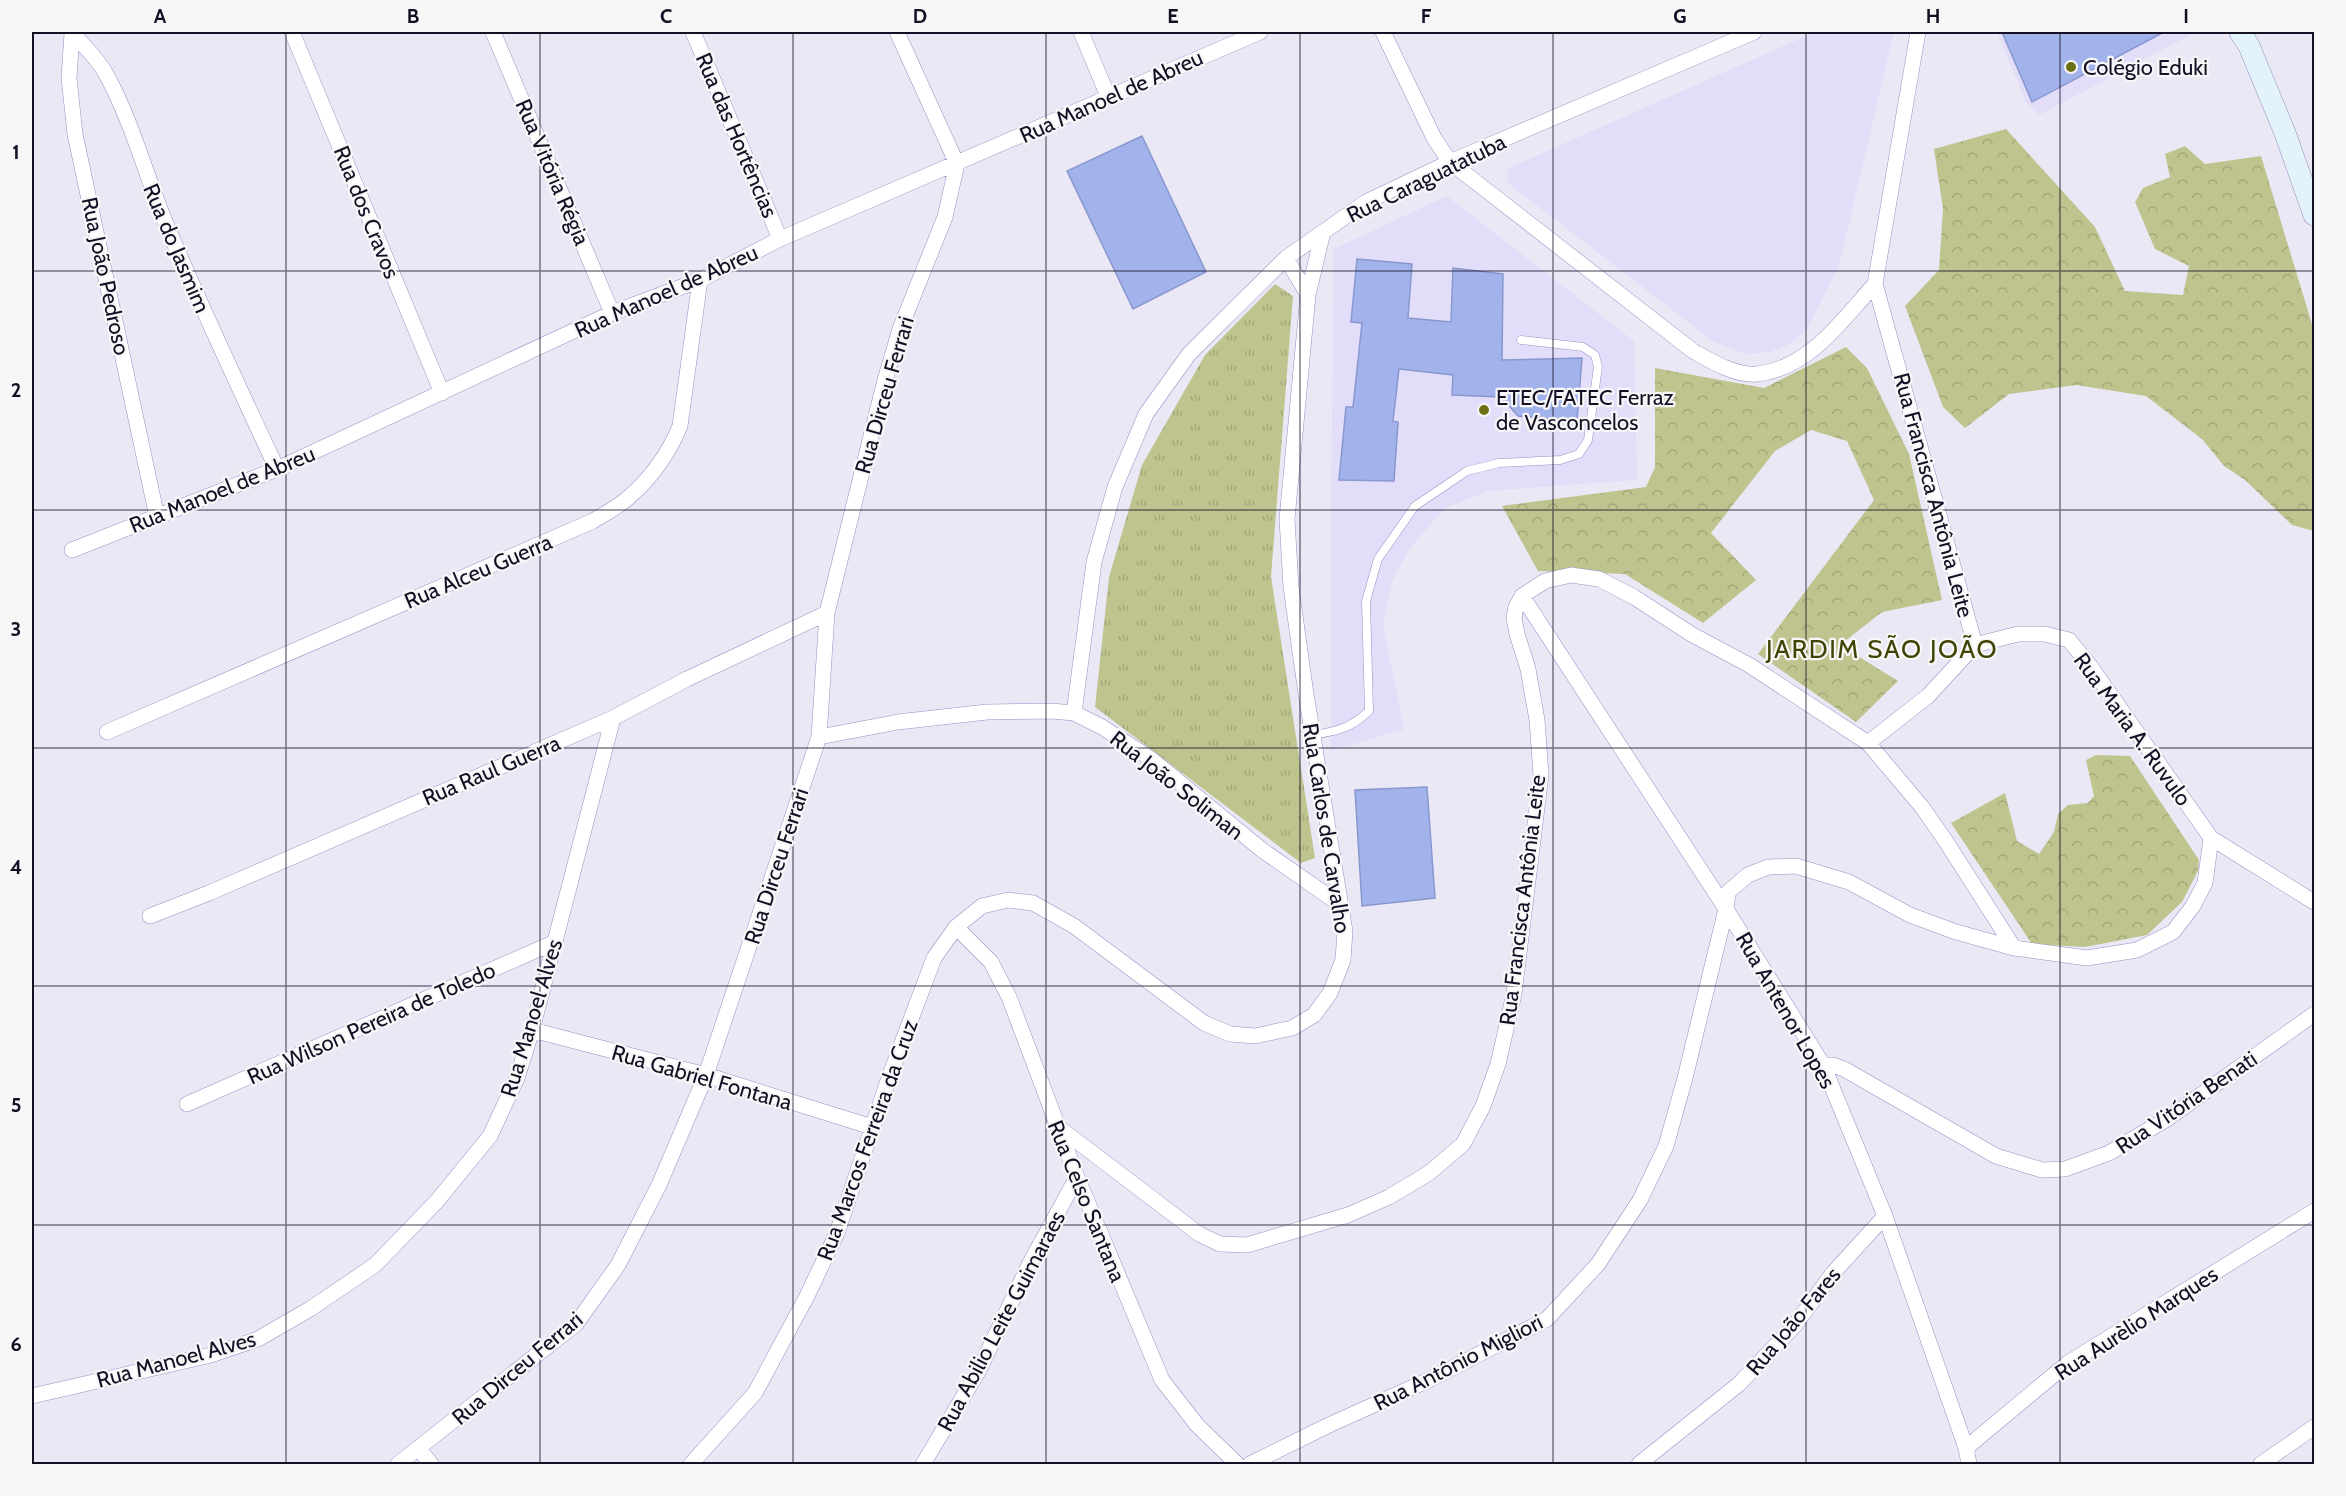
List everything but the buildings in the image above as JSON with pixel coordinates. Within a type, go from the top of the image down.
[{"type":"main road","points":[[2240,32],[2249,46],[2285,133],[2314,215]]},
{"type":"street","name":"Rua do Jasmim","points":[[72,32],[106,73],[130,126],[161,212],[194,291],[277,469]]},
{"type":"street","name":"Rua João Pedroso","points":[[72,32],[69,78],[75,134],[157,517]]},
{"type":"street","name":"Rua dos Cravos","points":[[292,32],[442,393]]},
{"type":"street","name":"Rua Vitória Régia","points":[[493,32],[612,313]]},
{"type":"street","name":"Rua das Hortências","points":[[693,32],[780,239]]},
{"type":"street","points":[[897,32],[957,164]]},
{"type":"street","points":[[1081,32],[1108,96]]},
{"type":"street","name":"Rua Manoel de Abreu","points":[[72,550],[277,469],[612,313],[700,280],[780,239],[1260,32]]},
{"type":"street","points":[[1383,32],[1434,138],[1450,162],[1693,351],[1726,368],[1756,374],[1791,364],[1816,347],[1875,284],[1918,32]]},
{"type":"street","name":"Rua Caraguatatuba","points":[[1074,713],[1094,562],[1115,487],[1146,414],[1189,354],[1286,258],[1366,202],[1450,162],[1754,32]]},
{"type":"street","name":"Rua Dirceu Ferrari","points":[[398,1464],[576,1324],[618,1265],[659,1185],[706,1075],[819,736],[827,614],[900,328],[945,217],[957,164]]},
{"type":"street","name":"Rua Carlos de Carvalho","points":[[982,906],[1008,900],[1033,903],[1074,926],[1204,1023],[1230,1034],[1254,1036],[1292,1028],[1314,1015],[1330,993],[1343,960],[1345,932],[1291,587],[1287,519],[1308,295],[1323,232]]},
{"type":"street","points":[[1286,258],[1308,295]]},
{"type":"street","name":"Rua Alceu Guerra","points":[[107,732],[593,521],[627,499],[651,475],[680,426],[700,280]]},
{"type":"street","name":"Rua Francisca Antônia Leite","points":[[1868,743],[1928,696],[1975,645],[1875,284]]},
{"type":"street","points":[[1522,596],[1545,581],[1571,575],[1599,579],[1634,597],[1691,634],[1749,665],[1868,743],[1922,807],[1946,840],[2014,948]]},
{"type":"street","name":"Rua Francisca Antônia Leite","points":[[1057,1126],[1199,1234],[1220,1244],[1247,1245],[1348,1215],[1389,1197],[1429,1173],[1463,1144],[1483,1106],[1498,1064],[1514,994],[1541,775],[1537,720],[1528,669],[1514,618],[1516,607],[1522,596]]},
{"type":"street","name":"Rua Antenor Lopes","points":[[1522,596],[1726,909],[1823,1065],[1885,1216],[1966,1448],[1969,1464]]},
{"type":"street","name":"Rua Raul Guerra","points":[[150,916],[209,893],[613,718],[687,679],[827,614]]},
{"type":"street","name":"Rua Maria A. Ruvulo","points":[[1975,645],[2018,634],[2045,634],[2069,640],[2091,667],[2211,838]]},
{"type":"street","name":"Rua João Soliman","points":[[819,736],[898,722],[987,712],[1074,713],[1102,727],[1151,759],[1262,850],[1341,905]]},
{"type":"street","name":"Rua Manoel Alves","points":[[32,1396],[211,1355],[258,1340],[310,1309],[375,1265],[437,1201],[490,1136],[517,1078],[532,1030],[613,718]]},
{"type":"street","points":[[2211,838],[2314,902]]},
{"type":"street","name":"Rua Antônio Migliori","points":[[1250,1464],[1431,1379],[1547,1319],[1598,1264],[1640,1200],[1666,1146],[1685,1078],[1726,909],[1728,892],[1748,875],[1768,867],[1796,866],[1849,882],[1919,919],[1956,932],[2014,948],[2087,958],[2136,950],[2173,932],[2193,906],[2205,883],[2211,838]]},
{"type":"street","name":"Rua Marcos Ferreira da Cruz","points":[[691,1464],[755,1393],[807,1296],[837,1233],[872,1127],[934,958],[956,927],[982,906]]},
{"type":"street","name":"Rua Celso Santana","points":[[956,927],[991,962],[1009,997],[1077,1177],[1162,1380],[1197,1425],[1237,1464]]},
{"type":"street","name":"Rua Wilson Pereira de Toledo","points":[[187,1104],[555,942]]},
{"type":"street","name":"Rua Vitória Benati","points":[[1823,1065],[1833,1065],[1844,1069],[1995,1156],[2042,1170],[2065,1169],[2109,1154],[2167,1119],[2314,1014]]},
{"type":"street","name":"Rua Gabriel Fontana","points":[[532,1030],[706,1075],[872,1127]]},
{"type":"street","name":"Rua Abilio Leite Guimaraes","points":[[923,1464],[978,1372],[1030,1263],[1077,1177]]},
{"type":"street","name":"Rua Aurèlio Marques","points":[[1966,1448],[2068,1363],[2314,1210]]},
{"type":"street","name":"Rua João Fares","points":[[1639,1464],[1739,1384],[1795,1325],[1833,1273],[1885,1216]]},
{"type":"street","points":[[2261,1464],[2314,1427]]},
{"type":"street","points":[[419,1449],[431,1464]]},
{"type":"lane","points":[[1313,735],[1336,732],[1356,724],[1370,711],[1366,600],[1378,559],[1415,506],[1467,471],[1499,463],[1560,460],[1579,454],[1588,440],[1598,367],[1595,355],[1583,347],[1521,340]]},
{"type":"shaded area","points":[[1815,32],[1894,32],[1839,266],[1808,328],[1790,344],[1770,352],[1746,354],[1714,342],[1509,184],[1507,176],[1509,168]]},
{"type":"shaded area","name":"Colégio Eduki","points":[[1997,32],[2196,32],[2039,115],[2026,102]]},
{"type":"shaded area","name":"ETEC/FATEC Ferraz de Vasconcelos","points":[[1447,196],[1634,341],[1637,480],[1488,491],[1445,508],[1410,548],[1392,581],[1383,625],[1404,729],[1331,751],[1334,249]]},
{"type":"green space","points":[[2006,129],[2095,227],[2125,291],[2183,295],[2189,266],[2155,249],[2135,202],[2143,188],[2170,177],[2165,154],[2185,146],[2205,164],[2261,156],[2314,331],[2314,531],[2292,525],[2245,480],[2224,466],[2202,439],[2146,396],[2076,385],[2009,394],[1965,428],[1943,407],[1905,306],[1939,270],[1943,209],[1934,149]]},
{"type":"green space","points":[[1275,284],[1293,296],[1271,577],[1315,858],[1301,863],[1095,707],[1109,577],[1142,465],[1205,355]]},
{"type":"green space","points":[[1846,347],[1867,368],[1909,454],[1942,600],[1882,612],[1840,645],[1898,681],[1856,722],[1758,654],[1874,500],[1847,441],[1811,430],[1775,451],[1711,533],[1756,580],[1703,623],[1625,574],[1538,571],[1502,506],[1646,487],[1655,467],[1655,368],[1764,388]]},
{"type":"green space","points":[[2096,755],[2130,756],[2199,860],[2198,871],[2182,902],[2147,935],[2085,947],[2032,944],[1951,823],[2005,793],[2017,841],[2039,854],[2054,832],[2058,814],[2068,805],[2088,803],[2094,796],[2086,760]]},
{"type":"place","name":"Colégio Eduki","points":[[2071,67]]},
{"type":"place","name":"ETEC/FATEC Ferraz de Vasconcelos","points":[[1484,410]]},
{"type":"district","name":"JARDIM SÃO JOÃO","points":[[1882,649]]}]
